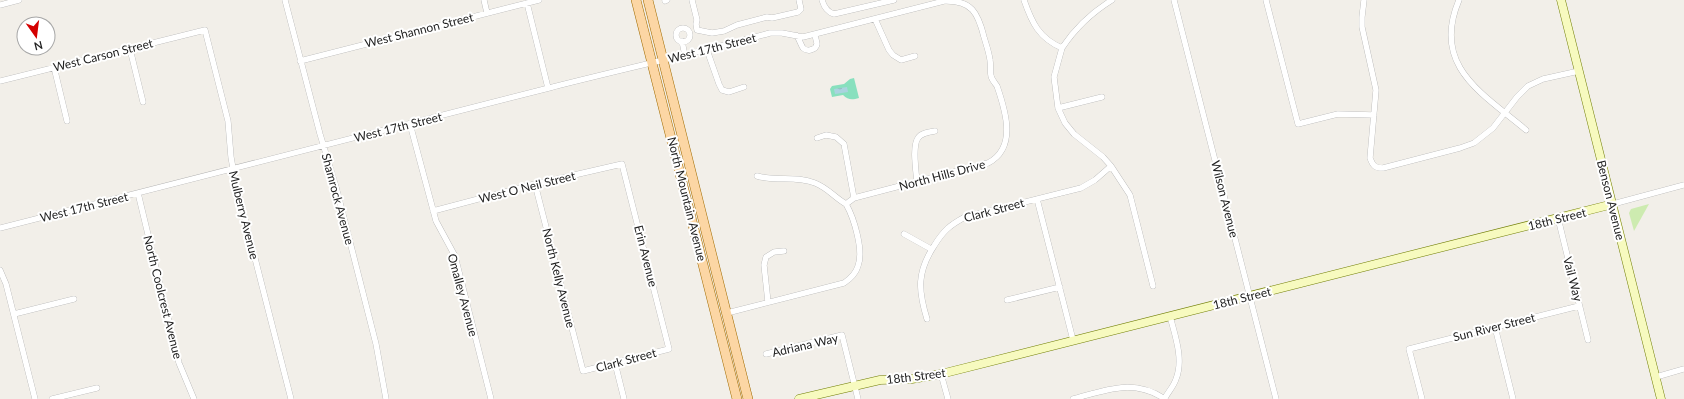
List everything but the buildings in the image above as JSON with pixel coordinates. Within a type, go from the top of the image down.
[{"type":"main road","name":"North Mountain Avenue","points":[[636,0],[737,399]]},
{"type":"main road","name":"North Mountain Avenue","points":[[648,0],[748,399]]},
{"type":"main road","name":"Benson Avenue","points":[[1561,0],[1661,399]]},
{"type":"main road","name":"18th Street","points":[[799,399],[880,380],[912,379],[941,374],[1613,204]]},
{"type":"street","points":[[0,5],[16,0]]},
{"type":"street","name":"Shamrock Avenue","points":[[284,0],[323,146],[336,187],[376,344],[386,399]]},
{"type":"street","points":[[484,0],[487,13]]},
{"type":"street","name":"West Shannon Street","points":[[300,61],[539,0]]},
{"type":"street","points":[[692,0],[697,20],[697,30]]},
{"type":"street","points":[[685,56],[682,41],[676,37],[678,30],[686,29],[689,32],[697,30],[712,33],[724,31],[737,25],[767,17],[772,18],[798,12],[801,9],[799,0]]},
{"type":"street","points":[[822,0],[824,7],[830,13],[838,14],[894,0]]},
{"type":"street","points":[[1024,0],[1040,33],[1045,38],[1062,48]]},
{"type":"street","points":[[1112,0],[1083,21],[1062,48],[1054,77],[1058,108],[1065,122],[1074,134],[1103,157],[1111,166],[1130,195],[1153,286]]},
{"type":"street","name":"Wilson Avenue","points":[[1174,0],[1276,399]]},
{"type":"street","points":[[1266,0],[1298,124],[1338,114],[1374,115]]},
{"type":"street","points":[[1364,0],[1362,27],[1376,90],[1370,158],[1372,165],[1377,168],[1383,168],[1474,143],[1493,128],[1528,86],[1543,80],[1579,71]]},
{"type":"street","points":[[1459,0],[1452,16],[1450,36],[1454,56],[1462,73],[1474,87],[1526,130]]},
{"type":"street","name":"North Hills Drive","points":[[838,29],[944,1],[957,1],[972,8],[978,15],[990,58],[991,75],[998,92],[1008,132],[1006,142],[995,160],[854,198],[846,204]]},
{"type":"street","points":[[527,3],[548,88]]},
{"type":"street","points":[[875,19],[892,55],[901,60],[915,56]]},
{"type":"street","name":"West 17th Street","points":[[0,228],[548,88],[662,60],[685,56],[770,33],[782,33],[803,37],[838,29]]},
{"type":"street","name":"West Carson Street","points":[[0,81],[205,30]]},
{"type":"street","name":"Mulberry Avenue","points":[[205,30],[228,121],[233,169],[291,399]]},
{"type":"street","points":[[682,41],[689,38],[689,32]]},
{"type":"street","points":[[797,36],[803,48],[811,50],[815,48],[817,44],[815,34]]},
{"type":"street","points":[[130,49],[143,102]]},
{"type":"street","points":[[707,50],[722,90],[729,92],[744,87]]},
{"type":"street","points":[[54,67],[67,121]]},
{"type":"street","points":[[1058,108],[1102,97]]},
{"type":"street","name":"Omalley Avenue","points":[[410,124],[436,221],[455,256],[490,399]]},
{"type":"street","points":[[917,182],[915,144],[918,137],[934,130]]},
{"type":"street","points":[[817,138],[826,135],[836,137],[844,144],[854,198]]},
{"type":"street","name":"West O Neil Street","points":[[433,211],[535,184],[622,164]]},
{"type":"street","name":"Erin Avenue","points":[[622,164],[669,349]]},
{"type":"street","name":"Clark Street","points":[[927,319],[921,301],[920,277],[923,264],[931,249],[950,225],[965,217],[1081,188],[1095,180],[1111,166]]},
{"type":"street","points":[[727,313],[844,282],[853,275],[858,267],[860,248],[846,204],[828,190],[812,182],[794,178],[771,180],[757,176]]},
{"type":"street","name":"North Kelly Avenue","points":[[535,184],[583,371]]},
{"type":"street","name":"18th Street","points":[[1613,204],[1684,185]]},
{"type":"street","name":"North Coolcrest Avenue","points":[[138,193],[179,363],[194,399]]},
{"type":"street","points":[[1037,199],[1073,340]]},
{"type":"street","name":"Vail Way","points":[[1558,218],[1588,340]]},
{"type":"street","points":[[904,234],[931,249]]},
{"type":"street","points":[[768,302],[764,265],[766,257],[774,252],[784,251]]},
{"type":"street","points":[[0,270],[6,284],[14,314],[34,399]]},
{"type":"street","points":[[1007,300],[1060,287]]},
{"type":"street","points":[[14,314],[74,299]]},
{"type":"street","name":"Sun River Street","points":[[1422,399],[1409,349],[1580,306]]},
{"type":"street","points":[[1073,399],[1121,387],[1137,387],[1152,392],[1165,399],[1176,379],[1179,366],[1179,350],[1170,316]]},
{"type":"street","points":[[1495,327],[1514,399]]},
{"type":"street","name":"Adriana Way","points":[[766,354],[842,335],[855,385]]},
{"type":"street","name":"Clark Street","points":[[583,371],[669,349]]},
{"type":"street","points":[[616,363],[624,399]]},
{"type":"street","points":[[1656,377],[1684,369]]},
{"type":"street","points":[[941,374],[948,399]]},
{"type":"street","points":[[855,385],[858,399]]},
{"type":"street","points":[[52,399],[98,388]]},
{"type":"green space","points":[[854,78],[859,98],[850,99],[843,95],[832,97],[830,89],[832,86],[844,84],[850,79]]},
{"type":"green space","points":[[1649,204],[1634,231],[1629,213],[1631,209]]},
{"type":"water","points":[[847,87],[848,92],[835,94],[834,89]]}]
